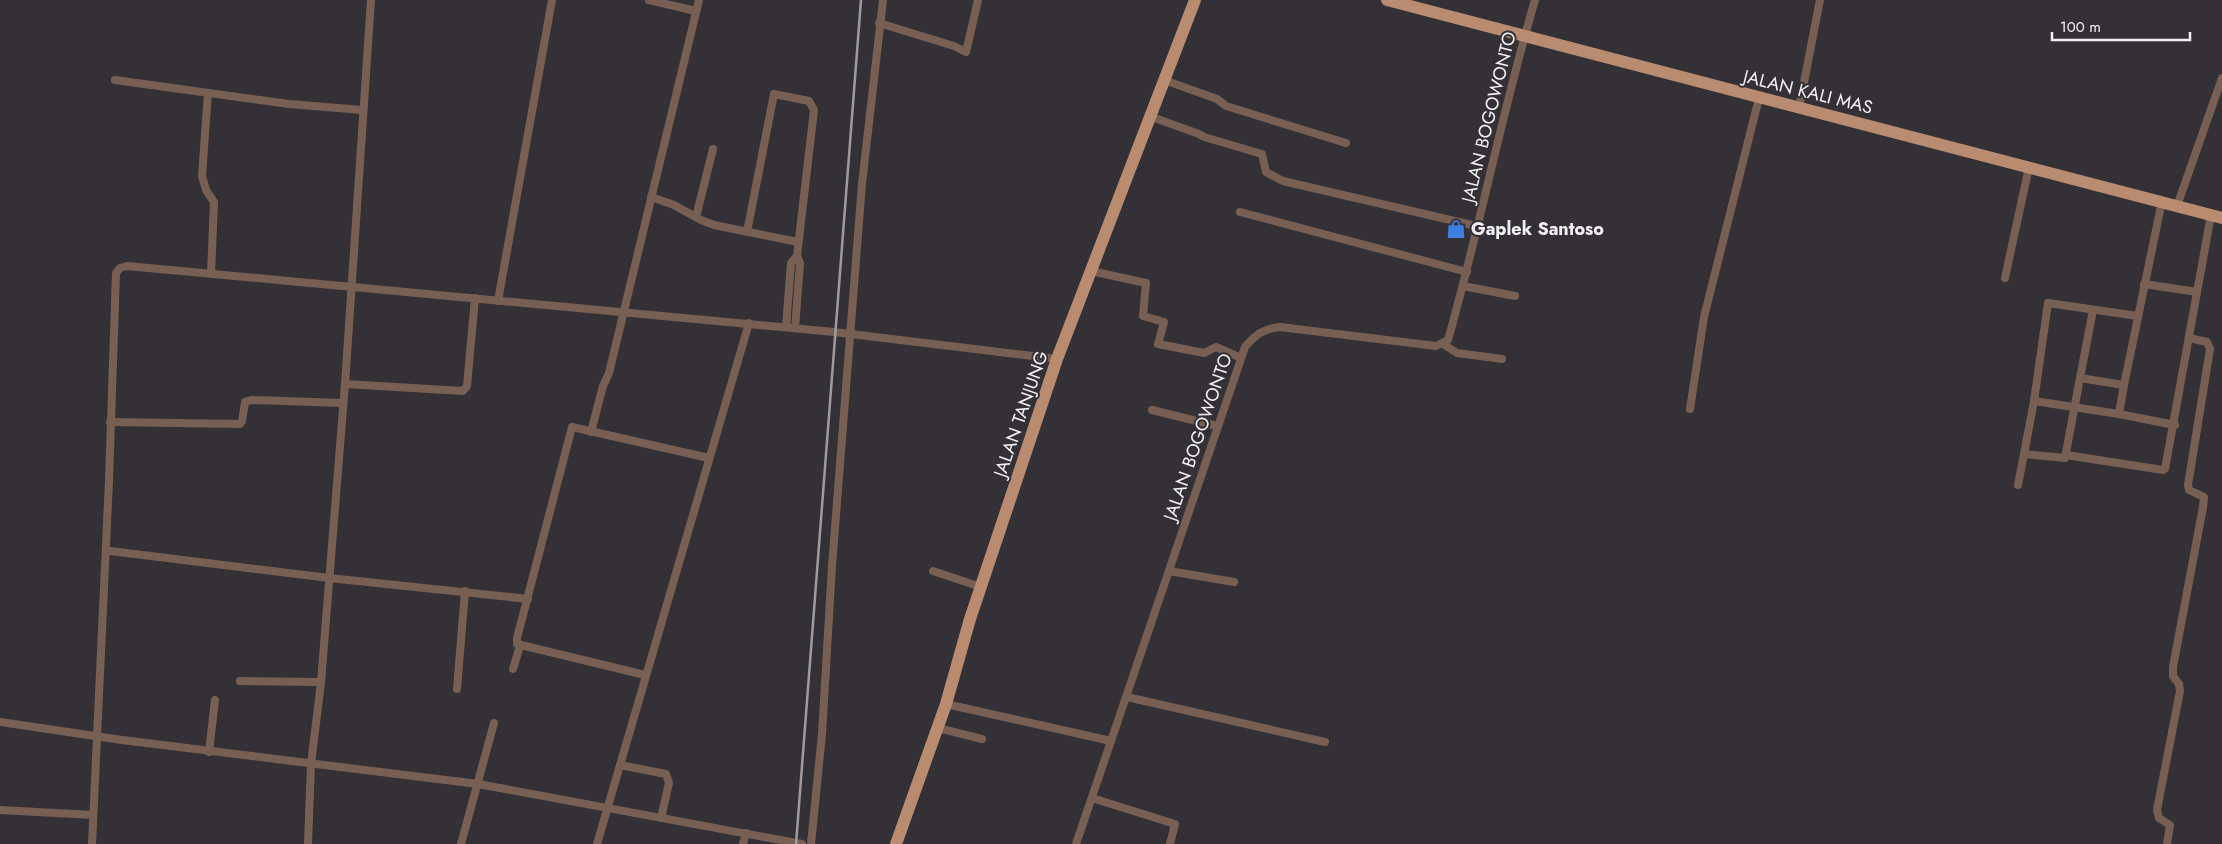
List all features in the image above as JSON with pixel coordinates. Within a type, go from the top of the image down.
[{"type":"main road","name":"JALAN TANJUNG","points":[[896,844],[938,728],[981,587],[1058,359],[1149,116],[1195,0]]},
{"type":"main road","name":"JALAN KALI MAS","points":[[1386,0],[2217,216]]},
{"type":"street","points":[[308,844],[311,764],[322,682],[345,384],[362,110],[371,0]]},
{"type":"street","points":[[498,301],[552,0]]},
{"type":"street","points":[[649,0],[696,11]]},
{"type":"street","points":[[591,432],[624,312],[698,0]]},
{"type":"street","points":[[811,844],[822,734],[832,566],[862,184],[883,0]]},
{"type":"street","points":[[880,23],[954,46],[966,52],[978,0]]},
{"type":"street","name":"JALAN BOGOWONTO","points":[[1076,844],[1245,347],[1256,334],[1266,329],[1280,327],[1436,346],[1448,340],[1467,272],[1476,226],[1535,0]]},
{"type":"street","points":[[1799,108],[1820,0]]},
{"type":"street","points":[[2177,206],[2222,79]]},
{"type":"street","points":[[115,80],[208,93],[362,110]]},
{"type":"street","points":[[1164,80],[1217,99],[1226,106],[1346,143]]},
{"type":"street","points":[[208,93],[202,176],[206,190],[214,202],[211,274]]},
{"type":"street","points":[[747,232],[773,97],[777,93],[809,101],[814,110],[798,242],[797,256],[800,263],[795,328]]},
{"type":"street","points":[[1690,408],[1704,317],[1759,98]]},
{"type":"street","points":[[1149,116],[1204,137],[1262,154],[1266,172],[1284,181],[1476,226]]},
{"type":"street","points":[[696,217],[713,149]]},
{"type":"street","points":[[2005,278],[2028,167]]},
{"type":"street","points":[[651,197],[674,205],[714,225],[798,242]]},
{"type":"street","points":[[2119,414],[2162,201]]},
{"type":"street","points":[[1240,212],[1467,272]]},
{"type":"street","points":[[2066,455],[2163,470],[2166,465],[2175,425],[2197,292],[2217,216]]},
{"type":"street","points":[[786,328],[791,263],[797,256]]},
{"type":"street","points":[[92,844],[118,270],[127,266],[749,323],[851,333],[1058,359]]},
{"type":"street","points":[[1091,271],[1146,283],[1142,316],[1164,322],[1158,344],[1204,353],[1216,347],[1241,358]]},
{"type":"street","points":[[2144,284],[2197,292]]},
{"type":"street","points":[[1463,286],[1515,296]]},
{"type":"street","points":[[345,384],[463,391],[467,386],[475,298]]},
{"type":"street","points":[[2018,485],[2034,401],[2048,303],[2138,316]]},
{"type":"street","points":[[2024,454],[2062,459],[2066,455],[2093,310]]},
{"type":"street","points":[[597,844],[749,323]]},
{"type":"street","points":[[2167,844],[2170,825],[2159,818],[2157,810],[2180,689],[2172,671],[2204,497],[2188,488],[2210,348],[2208,342],[2190,338]]},
{"type":"street","points":[[1443,344],[1457,354],[1502,359]]},
{"type":"street","points":[[2080,378],[2124,385]]},
{"type":"street","points":[[110,422],[240,424],[243,419],[243,405],[251,400],[343,403]]},
{"type":"street","points":[[2034,401],[2175,425]]},
{"type":"street","points":[[1152,410],[1217,426]]},
{"type":"street","points":[[645,675],[517,644],[572,426],[591,432],[709,458]]},
{"type":"street","points":[[106,548],[110,551],[329,578],[528,598]]},
{"type":"street","points":[[933,571],[981,587]]},
{"type":"street","points":[[1169,571],[1234,582]]},
{"type":"street","points":[[457,689],[465,591]]},
{"type":"street","points":[[513,669],[520,646]]},
{"type":"street","points":[[240,681],[322,682]]},
{"type":"street","points":[[1126,697],[1325,742]]},
{"type":"street","points":[[209,752],[215,700]]},
{"type":"street","points":[[946,704],[1111,741]]},
{"type":"street","points":[[0,722],[209,752],[478,784],[746,833],[777,842],[802,844]]},
{"type":"street","points":[[461,844],[494,723]]},
{"type":"street","points":[[938,728],[982,739]]},
{"type":"street","points":[[620,766],[666,774],[668,783],[661,818]]},
{"type":"street","points":[[1092,798],[1174,824],[1170,844]]},
{"type":"street","points":[[0,810],[93,815]]},
{"type":"street","points":[[743,844],[746,833]]},
{"type":"railway","points":[[796,844],[861,0]]},
{"type":"place","name":"Gaplek Santoso","points":[[1456,229]]}]
